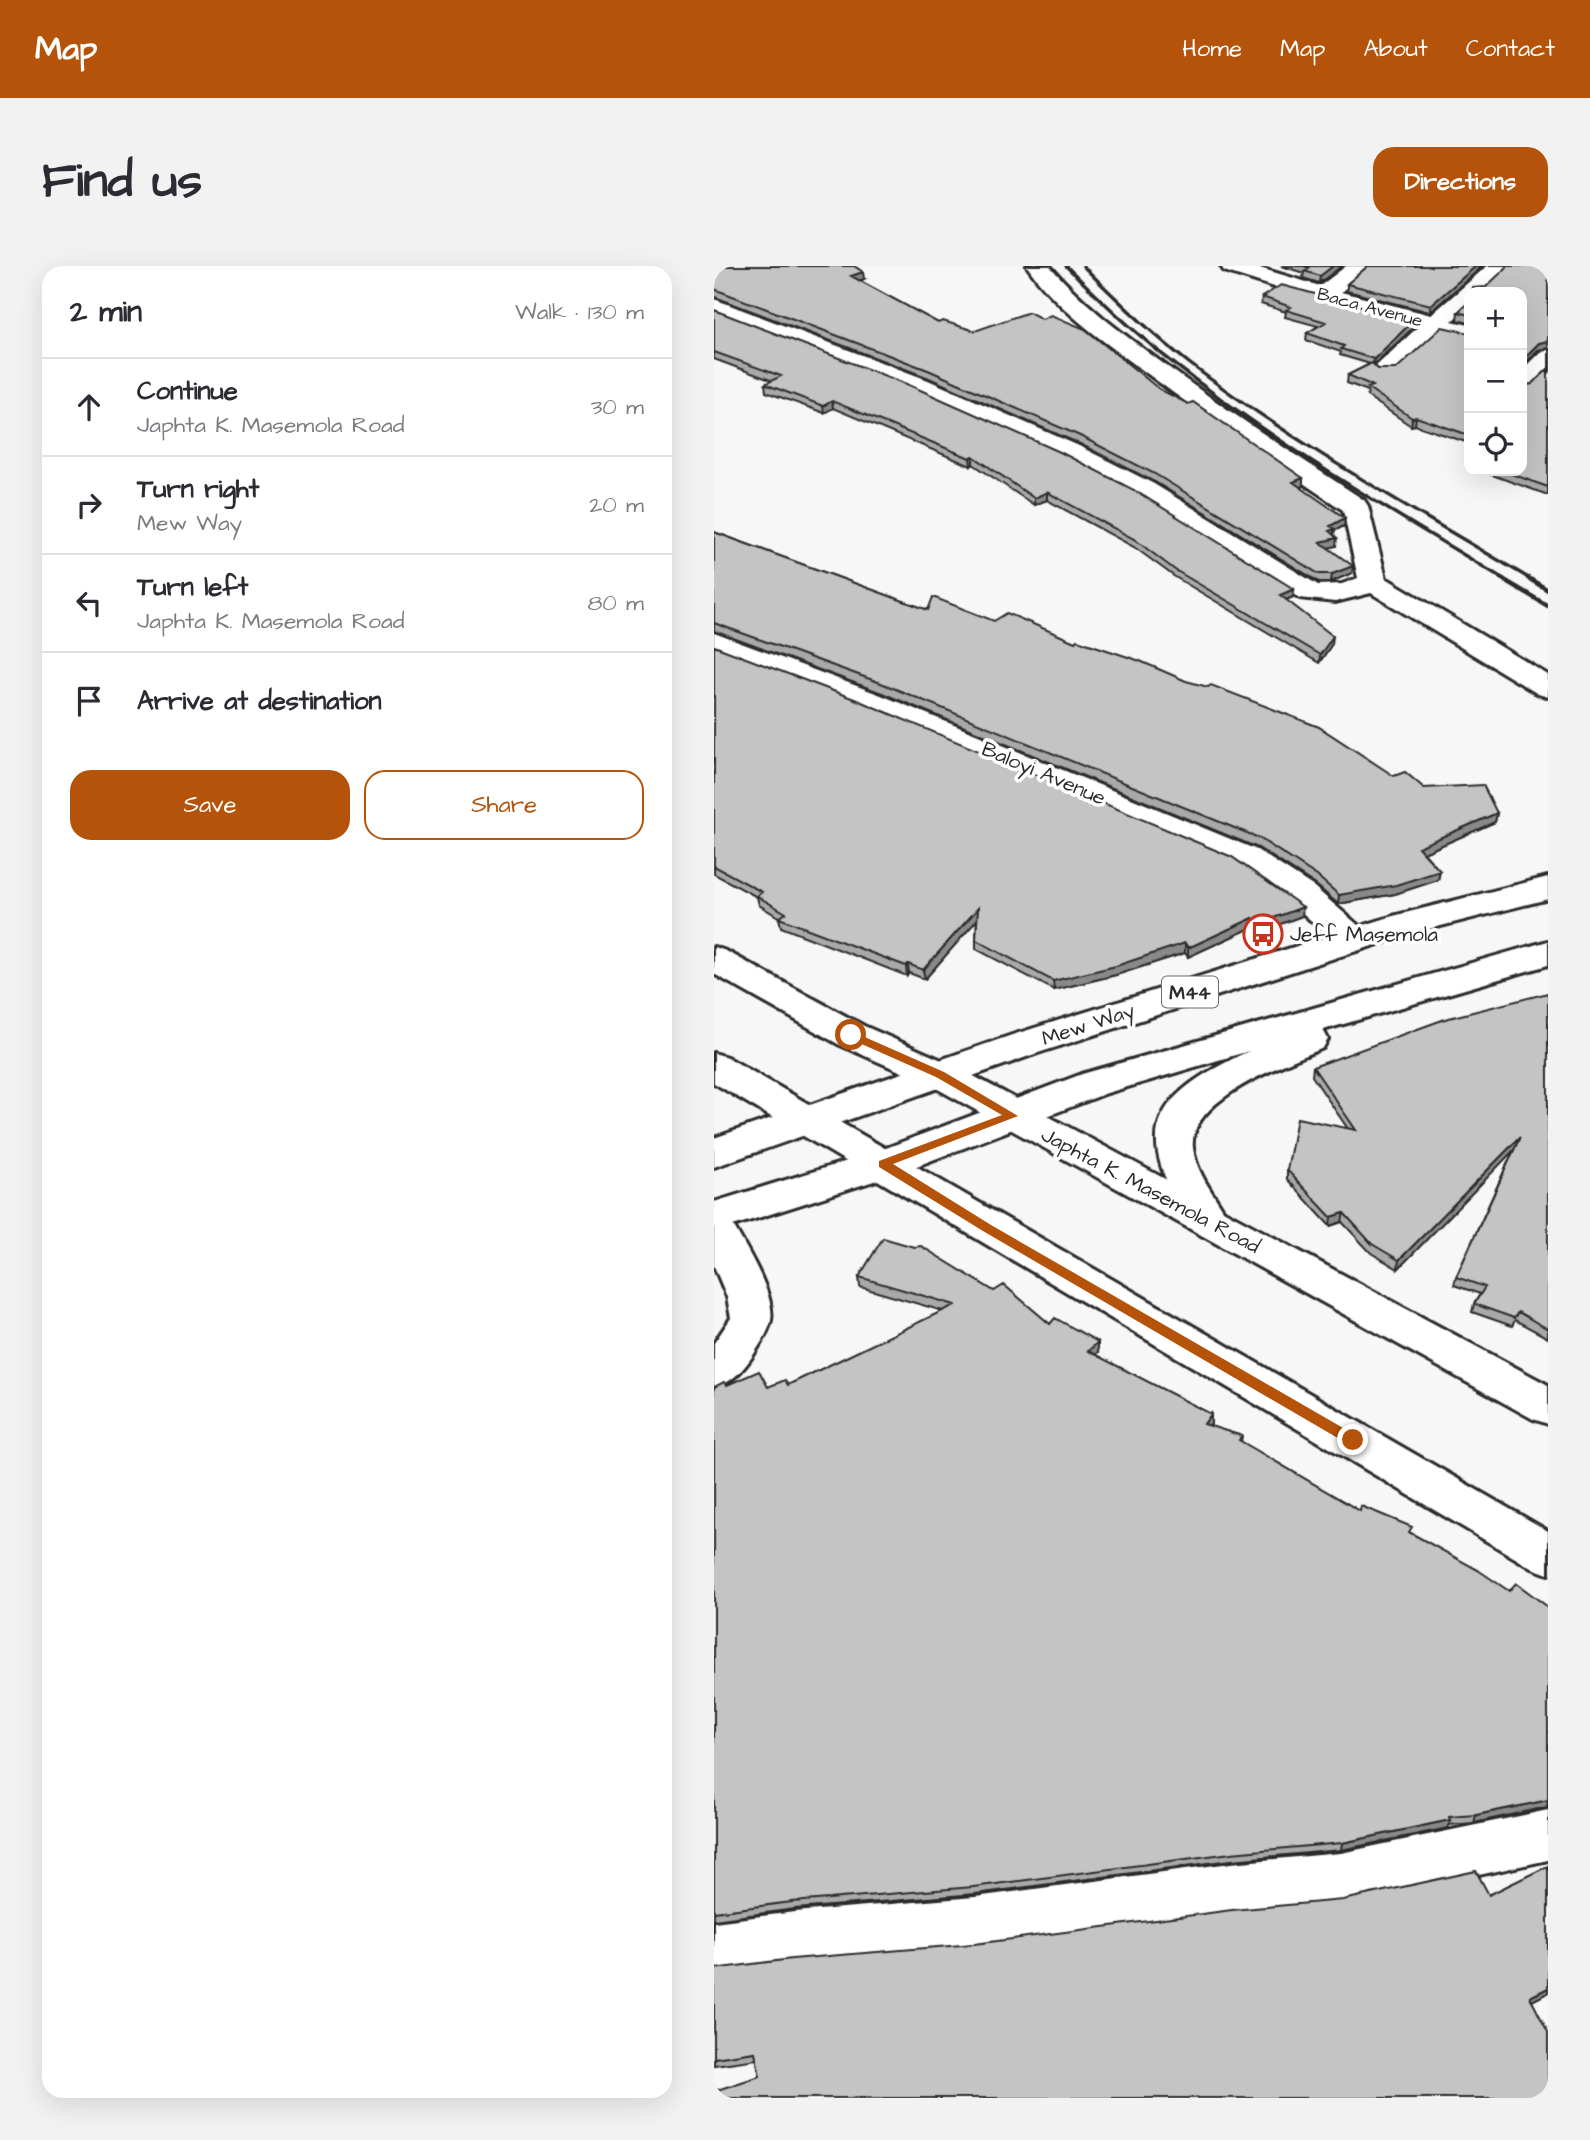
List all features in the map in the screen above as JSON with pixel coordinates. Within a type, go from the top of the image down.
[{"type":"street","points":[[1038,266],[1070,300],[1125,346],[1217,415],[1355,506],[1373,582],[1548,688]]},
{"type":"street","name":"Baca Avenue","points":[[1233,266],[1323,295],[1464,331]]},
{"type":"street","points":[[1323,295],[1360,266]]},
{"type":"street","points":[[1477,287],[1500,266]]},
{"type":"street","points":[[1385,369],[1464,298]]},
{"type":"street","points":[[714,306],[942,393],[1016,425],[1122,478],[1310,592],[1338,595],[1373,582]]},
{"type":"street","points":[[1527,346],[1548,351]]},
{"type":"street","points":[[1527,379],[1548,358]]},
{"type":"street","name":"Baloyi Avenue","points":[[714,642],[870,701],[1245,857],[1301,891],[1354,940]]},
{"type":"street","name":"Mew Way","points":[[714,1153],[1025,1044],[1405,924],[1548,888]]},
{"type":"street","points":[[714,1217],[883,1164],[1096,1083],[1548,953]]},
{"type":"street","name":"Japhta K. Masemola Road","points":[[714,959],[851,1035],[940,1074],[1012,1116],[1209,1220],[1548,1406]]},
{"type":"street","points":[[1209,1220],[1191,1192],[1175,1150],[1174,1133],[1181,1117],[1193,1103],[1214,1087],[1246,1069],[1423,987]]},
{"type":"street","points":[[714,1066],[1548,1554]]},
{"type":"street","points":[[714,1227],[748,1298],[751,1318],[738,1342],[714,1371]]},
{"type":"street","points":[[714,1948],[796,1938],[975,1923],[1176,1896],[1341,1879],[1548,1835]]},
{"type":"building","points":[[714,266],[854,266],[863,272],[851,276],[938,323],[943,321],[975,331],[1029,312],[1042,319],[1051,315],[1085,329],[1159,389],[1188,404],[1193,402],[1303,478],[1293,482],[1345,518],[1330,526],[1335,529],[1329,531],[1337,538],[1320,542],[1353,566],[1332,574],[1319,574],[1155,474],[1080,436],[928,370],[714,289]]},
{"type":"building","points":[[1304,266],[1333,266],[1320,276],[1304,271],[1309,268]]},
{"type":"building","points":[[1368,266],[1476,266],[1431,305],[1347,284]]},
{"type":"building","points":[[1508,266],[1548,266],[1548,341],[1539,343],[1527,355],[1527,287],[1486,287]]},
{"type":"building","points":[[1281,285],[1414,320],[1374,359],[1341,349],[1344,346],[1307,333],[1326,322],[1286,310],[1291,307],[1262,297]]},
{"type":"building","points":[[714,310],[909,385],[1060,452],[1134,490],[1294,589],[1280,595],[1333,636],[1320,655],[1175,570],[1134,539],[1047,492],[1034,498],[973,456],[970,458],[832,401],[823,406],[765,384],[781,376],[714,352]]},
{"type":"building","points":[[1442,327],[1464,332],[1464,433],[1412,418],[1368,388],[1373,386],[1348,375],[1372,363],[1378,369],[1396,369]]},
{"type":"building","points":[[1548,369],[1548,487],[1517,476],[1527,476],[1527,385]]},
{"type":"building","points":[[714,532],[928,610],[933,597],[994,621],[1007,613],[1075,642],[1077,640],[1140,661],[1186,681],[1208,687],[1211,685],[1319,727],[1394,776],[1405,772],[1424,788],[1483,785],[1497,813],[1418,847],[1440,871],[1396,885],[1339,895],[1317,876],[1259,838],[881,683],[714,623]]},
{"type":"building","points":[[714,646],[857,700],[1232,857],[1303,907],[1260,923],[1253,918],[1188,948],[1185,943],[1116,966],[1053,981],[976,940],[978,908],[923,970],[779,918],[786,913],[757,896],[762,892],[714,866]]},
{"type":"building","points":[[1548,993],[1548,1329],[1518,1312],[1514,1318],[1474,1304],[1485,1287],[1456,1277],[1520,1137],[1399,1260],[1372,1244],[1344,1213],[1331,1217],[1287,1170],[1297,1118],[1356,1130],[1313,1067],[1445,1019]]},
{"type":"building","points":[[883,1238],[914,1247],[921,1246],[994,1291],[1004,1285],[1050,1324],[1055,1318],[1098,1342],[1088,1351],[1211,1414],[1204,1424],[1242,1436],[1239,1440],[1360,1511],[1361,1506],[1412,1527],[1409,1532],[1478,1570],[1509,1591],[1516,1583],[1548,1607],[1548,1800],[1476,1815],[1449,1817],[1450,1820],[1342,1843],[1231,1853],[973,1887],[792,1902],[714,1912],[714,1387],[724,1382],[727,1385],[759,1371],[768,1387],[785,1380],[788,1385],[955,1305],[859,1277]]},
{"type":"building","points":[[1548,1866],[1548,1988],[1530,1997],[1548,2032],[1548,2098],[714,2098],[714,2091],[760,2076],[755,2052],[714,2058],[714,1969],[792,1959],[974,1944],[1232,1910],[1343,1900],[1476,1871],[1489,1895]]},
{"type":"railway","points":[[1066,266],[1148,343],[1256,424],[1420,529],[1504,579]]},
{"type":"railway","points":[[1083,266],[1161,340],[1271,422],[1356,476],[1530,579]]},
{"type":"railway","points":[[1501,578],[1548,606]]},
{"type":"railway","points":[[1528,578],[1548,590]]},
{"type":"place","name":"Jeff Masemola","points":[[1263,934]]},
{"type":"route","points":[[851,1035],[940,1074],[1012,1116],[883,1164],[987,1228],[1353,1440]]}]
